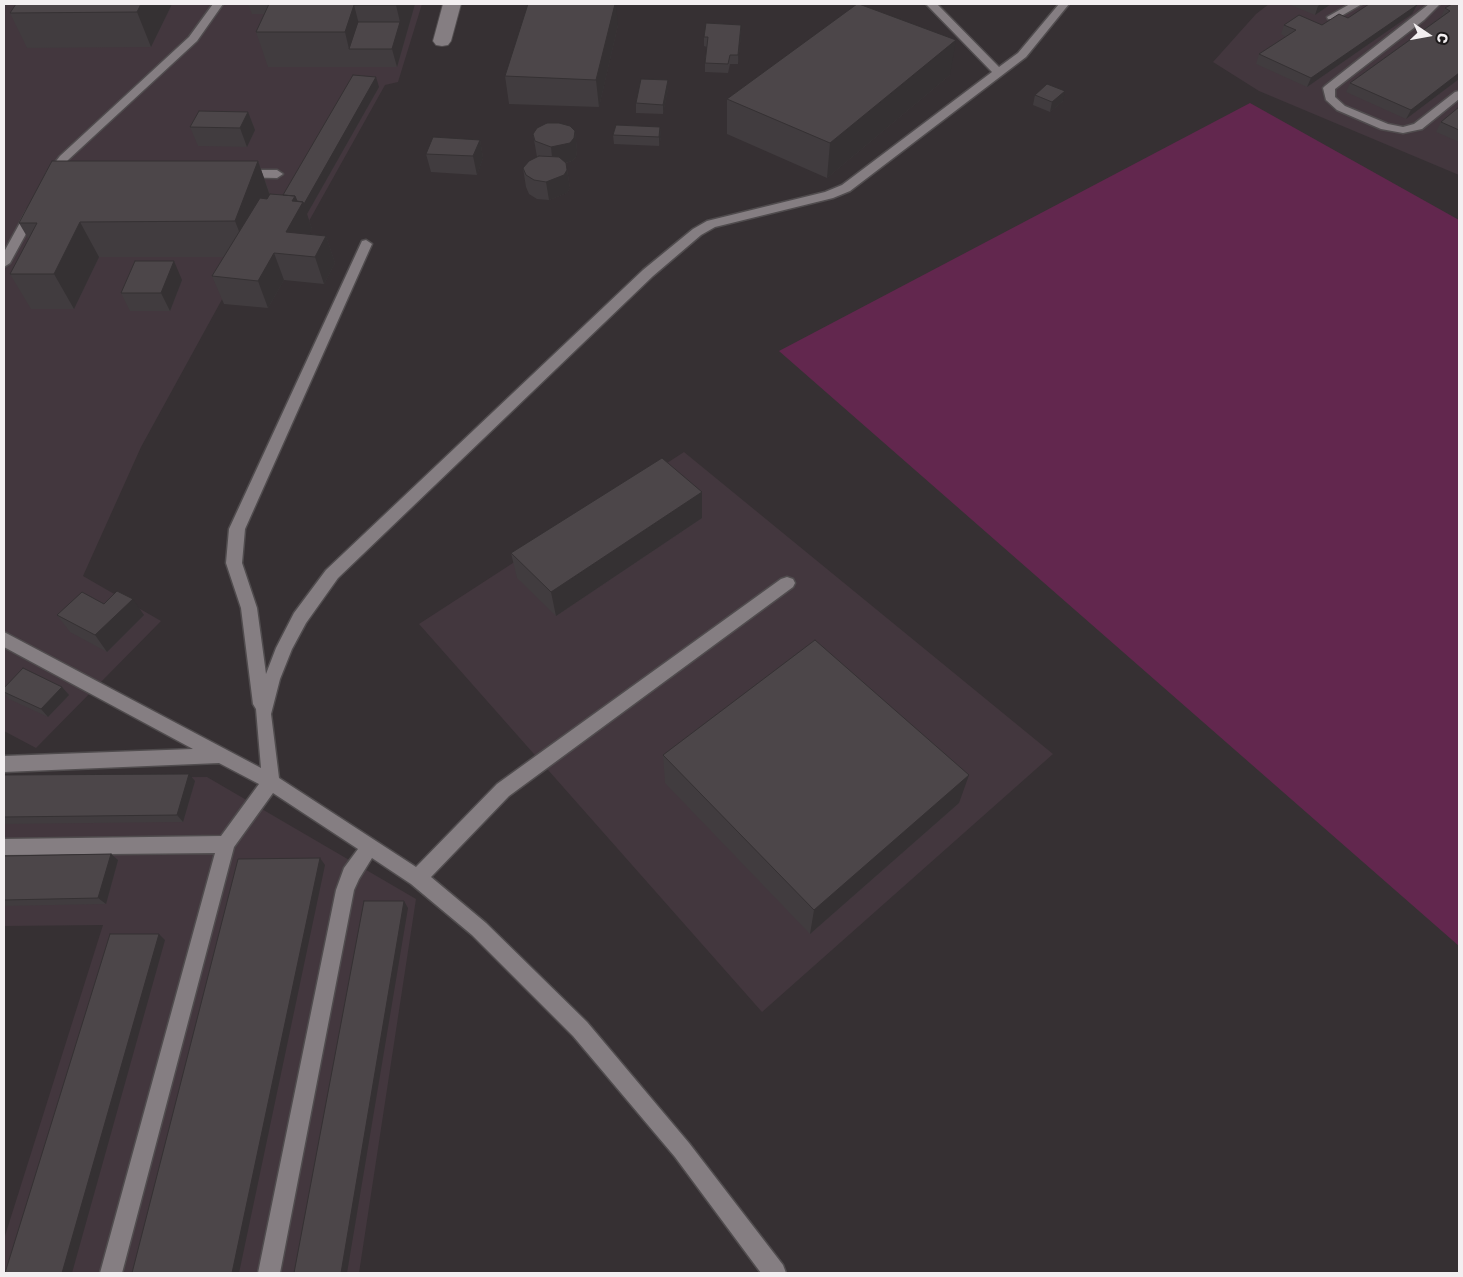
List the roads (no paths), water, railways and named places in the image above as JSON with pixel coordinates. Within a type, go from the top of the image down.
[{"type":"street","points":[[442,41],[452,4]]},
{"type":"lane","points":[[72,174],[51,178],[73,149],[193,39],[218,4]]},
{"type":"lane","points":[[931,4],[999,74]]},
{"type":"lane","points":[[263,714],[272,679],[284,648],[300,618],[332,574],[648,273],[697,232],[712,224],[829,195],[846,188],[999,74],[1037,40],[1064,4]]},
{"type":"lane","points":[[1332,17],[1356,4]]},
{"type":"lane","points":[[1435,4],[1420,18],[1328,88],[1330,98],[1341,108],[1385,127],[1403,130],[1418,127],[1459,94]]},
{"type":"lane","points":[[228,174],[277,174]]},
{"type":"lane","points":[[4,263],[40,198]]},
{"type":"lane","points":[[111,1273],[226,844],[271,782],[249,608],[234,563],[237,529],[366,244]]},
{"type":"lane","points":[[418,878],[472,820],[504,790],[787,583]]},
{"type":"lane","points":[[4,639],[271,782],[418,878],[479,929],[580,1029],[682,1150],[775,1273]]},
{"type":"lane","points":[[4,764],[223,755]]},
{"type":"lane","points":[[4,847],[226,844]]},
{"type":"lane","points":[[268,1273],[345,890],[351,874],[370,846]]}]
